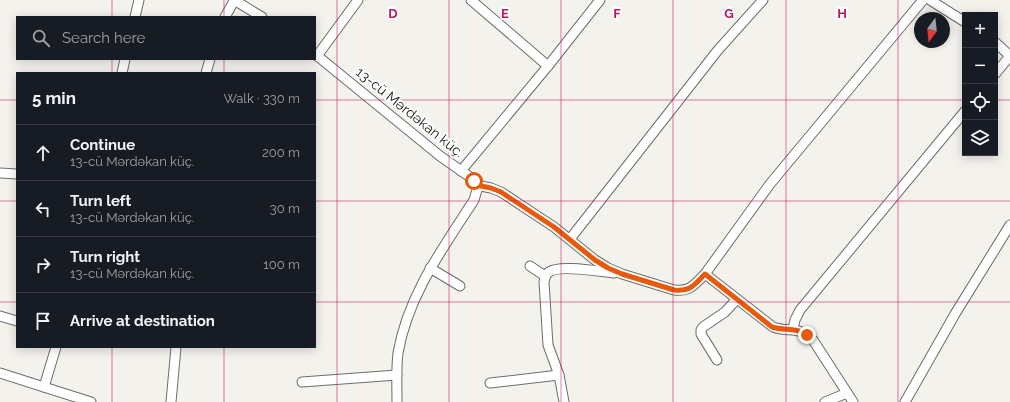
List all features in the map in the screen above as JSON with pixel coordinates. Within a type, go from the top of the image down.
[{"type":"street","points":[[135,16],[139,0]]},
{"type":"street","points":[[225,16],[234,0],[260,16]]},
{"type":"street","points":[[316,55],[358,0]]},
{"type":"street","points":[[471,0],[548,66]]},
{"type":"street","points":[[461,171],[548,66],[600,0]]},
{"type":"street","points":[[570,239],[718,50],[762,0]]},
{"type":"street","name":"13-cü Mərdəkan küç.","points":[[316,55],[440,156],[470,177],[476,185],[501,192],[570,239],[587,254],[608,268],[622,274],[681,291],[688,290],[705,274],[770,184],[923,0]]},
{"type":"street","points":[[930,0],[962,20]]},
{"type":"street","points":[[998,45],[1010,56],[998,70]]},
{"type":"street","points":[[122,72],[125,60]]},
{"type":"street","points":[[206,72],[210,60]]},
{"type":"street","points":[[793,329],[795,320],[800,310],[962,115]]},
{"type":"street","points":[[0,173],[16,174]]},
{"type":"street","points":[[397,402],[398,353],[406,323],[417,293],[430,268],[474,200],[477,190],[476,185]]},
{"type":"street","points":[[905,402],[955,314],[1010,225]]},
{"type":"street","points":[[581,269],[587,254]]},
{"type":"street","points":[[530,266],[546,276]]},
{"type":"street","points":[[430,268],[460,286]]},
{"type":"street","points":[[564,402],[559,375],[548,346],[544,282],[546,276],[549,272],[555,269],[581,269],[622,274]]},
{"type":"street","points":[[705,274],[772,327],[785,330],[793,329],[802,331],[813,340],[853,402]]},
{"type":"street","points":[[717,360],[701,330],[725,312],[737,299]]},
{"type":"street","points":[[0,316],[16,321]]},
{"type":"street","points":[[44,387],[56,348]]},
{"type":"street","points":[[171,402],[176,348]]},
{"type":"street","points":[[0,373],[91,402]]},
{"type":"street","points":[[302,382],[397,375]]},
{"type":"street","points":[[490,384],[559,375]]},
{"type":"street","points":[[825,402],[847,393]]},
{"type":"route","points":[[474,181],[476,185],[486,186],[501,192],[554,227],[587,254],[608,268],[622,274],[681,291],[688,290],[705,274],[772,327],[785,330],[793,329],[802,331],[807,335]]}]
